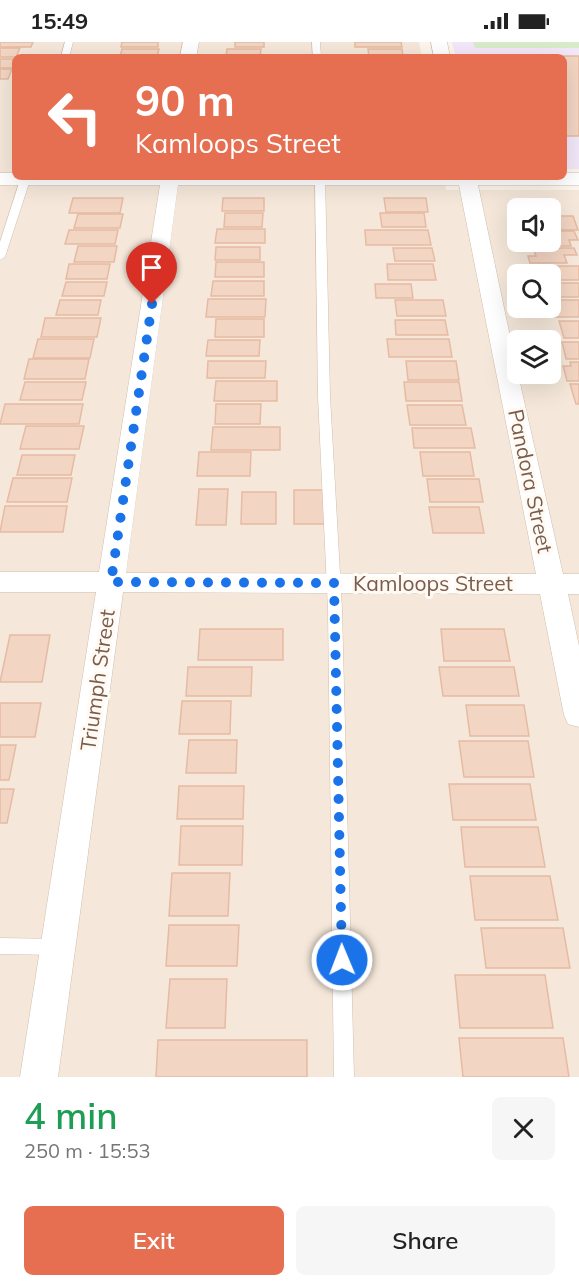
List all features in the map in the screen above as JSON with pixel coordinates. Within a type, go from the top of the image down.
[{"type":"street","name":"Triumph Street","points":[[39,1077],[170,180]]},
{"type":"street","name":"Pandora Street","points":[[468,180],[566,584],[579,715]]},
{"type":"street","name":"Kamloops Street","points":[[0,582],[566,584]]},
{"type":"lane","points":[[0,257],[24,180]]},
{"type":"lane","points":[[320,180],[324,396],[334,583],[344,1077]]},
{"type":"lane","points":[[0,946],[58,947]]},
{"type":"shaded area","points":[[0,42],[419,42],[421,54],[12,54],[12,180],[444,180],[446,190],[579,190],[579,1077],[0,1077]]},
{"type":"shaded area","points":[[452,42],[579,42],[579,169],[567,169],[567,54],[455,54]]},
{"type":"green space","points":[[473,42],[579,42],[579,48],[475,48]]},
{"type":"building","points":[[0,42],[33,42],[31,47],[0,47]]},
{"type":"building","points":[[122,42],[158,42],[158,47],[121,47]]},
{"type":"building","points":[[235,42],[264,42],[264,47],[235,47]]},
{"type":"building","points":[[355,42],[401,42],[402,47],[355,47]]},
{"type":"building","points":[[0,48],[20,48],[17,54],[12,54],[12,57],[0,57]]},
{"type":"building","points":[[122,49],[159,49],[158,54],[121,54]]},
{"type":"building","points":[[227,49],[261,49],[260,54],[226,54]]},
{"type":"building","points":[[368,49],[402,49],[403,54],[369,54]]},
{"type":"building","points":[[567,56],[579,56],[579,136],[567,136]]},
{"type":"building","points":[[0,59],[12,59],[12,68],[0,68]]},
{"type":"building","points":[[0,69],[12,69],[8,79],[0,79]]},
{"type":"building","points":[[73,198],[123,198],[120,213],[69,213]]},
{"type":"building","points":[[223,198],[264,198],[264,211],[222,211]]},
{"type":"building","points":[[384,198],[426,198],[428,212],[386,212]]},
{"type":"building","points":[[225,213],[263,213],[262,227],[224,227]]},
{"type":"building","points":[[380,213],[424,213],[426,227],[382,227]]},
{"type":"building","points":[[78,214],[123,214],[120,228],[74,228]]},
{"type":"building","points":[[561,216],[573,216],[578,230],[561,230]]},
{"type":"building","points":[[217,229],[265,229],[265,243],[215,243]]},
{"type":"building","points":[[69,230],[118,230],[115,244],[65,244]]},
{"type":"building","points":[[365,230],[428,230],[431,245],[366,245]]},
{"type":"building","points":[[561,231],[574,231],[578,240],[569,240],[571,246],[561,246]]},
{"type":"building","points":[[78,246],[117,246],[114,262],[74,262]]},
{"type":"building","points":[[216,247],[260,247],[260,260],[215,260]]},
{"type":"building","points":[[393,248],[432,248],[435,261],[395,261]]},
{"type":"building","points":[[561,248],[574,248],[577,255],[564,255],[567,263],[530,263],[528,256],[536,256],[534,252],[561,252]]},
{"type":"building","points":[[216,262],[264,262],[264,277],[215,277]]},
{"type":"building","points":[[69,264],[110,264],[107,279],[66,279]]},
{"type":"building","points":[[387,264],[433,264],[436,280],[388,280]]},
{"type":"building","points":[[561,266],[579,266],[579,280],[561,280]]},
{"type":"building","points":[[213,281],[264,281],[264,296],[211,296]]},
{"type":"building","points":[[66,282],[107,282],[104,296],[62,296]]},
{"type":"building","points":[[561,283],[579,283],[579,297],[561,297]]},
{"type":"building","points":[[375,284],[411,284],[413,298],[376,298]]},
{"type":"building","points":[[208,299],[266,299],[265,317],[206,317]]},
{"type":"building","points":[[60,300],[101,300],[98,315],[56,315]]},
{"type":"building","points":[[395,300],[443,300],[446,316],[397,316]]},
{"type":"building","points":[[561,300],[579,300],[579,317],[561,317]]},
{"type":"building","points":[[45,318],[101,318],[97,337],[41,337]]},
{"type":"building","points":[[216,319],[264,319],[264,337],[215,337]]},
{"type":"building","points":[[395,320],[445,320],[448,335],[396,335]]},
{"type":"building","points":[[559,321],[579,321],[579,338],[564,338]]},
{"type":"building","points":[[38,339],[94,339],[90,358],[33,358]]},
{"type":"building","points":[[387,339],[449,339],[452,357],[389,357]]},
{"type":"building","points":[[208,340],[260,340],[259,356],[206,356]]},
{"type":"building","points":[[562,342],[579,342],[579,359],[566,359]]},
{"type":"building","points":[[29,359],[89,359],[85,379],[24,379]]},
{"type":"building","points":[[208,361],[266,361],[265,378],[207,378]]},
{"type":"building","points":[[406,361],[456,361],[459,380],[408,380]]},
{"type":"building","points":[[570,362],[579,362],[579,381],[567,381],[563,366],[571,366]]},
{"type":"building","points":[[216,381],[277,381],[277,401],[214,401]]},
{"type":"building","points":[[25,382],[86,382],[82,400],[20,400]]},
{"type":"building","points":[[404,382],[459,382],[462,401],[406,401]]},
{"type":"building","points":[[570,384],[579,384],[579,404],[576,404]]},
{"type":"building","points":[[5,404],[83,404],[79,424],[0,424]]},
{"type":"building","points":[[216,404],[261,404],[260,424],[215,424]]},
{"type":"building","points":[[407,405],[462,405],[466,425],[410,425]]},
{"type":"building","points":[[26,426],[84,426],[79,449],[20,449]]},
{"type":"building","points":[[213,427],[280,427],[280,450],[211,450]]},
{"type":"building","points":[[412,428],[471,428],[475,448],[414,448]]},
{"type":"building","points":[[199,452],[251,452],[250,476],[197,476]]},
{"type":"building","points":[[420,452],[470,452],[474,476],[423,476]]},
{"type":"building","points":[[22,455],[75,455],[71,475],[17,475]]},
{"type":"building","points":[[13,478],[72,478],[67,502],[7,502]]},
{"type":"building","points":[[427,479],[479,479],[483,502],[430,502]]},
{"type":"building","points":[[199,489],[228,489],[226,525],[196,525]]},
{"type":"building","points":[[294,490],[325,490],[326,524],[294,524]]},
{"type":"building","points":[[242,492],[276,492],[276,524],[241,524]]},
{"type":"building","points":[[5,506],[67,506],[63,532],[0,532]]},
{"type":"building","points":[[429,507],[479,507],[484,533],[433,533]]},
{"type":"building","points":[[200,629],[283,629],[283,660],[198,660]]},
{"type":"building","points":[[441,629],[504,629],[510,661],[444,661]]},
{"type":"building","points":[[10,635],[50,635],[42,682],[0,682]]},
{"type":"building","points":[[188,667],[252,667],[251,696],[186,696]]},
{"type":"building","points":[[439,667],[514,667],[519,696],[443,696]]},
{"type":"building","points":[[182,701],[231,701],[230,734],[179,734]]},
{"type":"building","points":[[0,703],[41,703],[35,737],[0,737]]},
{"type":"building","points":[[466,705],[524,705],[529,736],[470,736]]},
{"type":"building","points":[[189,740],[237,740],[236,773],[186,773]]},
{"type":"building","points":[[459,741],[528,741],[534,777],[464,777]]},
{"type":"building","points":[[0,745],[16,745],[9,780],[0,780]]},
{"type":"building","points":[[449,784],[530,784],[536,820],[453,820]]},
{"type":"building","points":[[179,786],[244,786],[243,819],[177,819]]},
{"type":"building","points":[[0,789],[14,789],[7,823],[0,823]]},
{"type":"building","points":[[181,826],[243,826],[242,865],[179,865]]},
{"type":"building","points":[[461,827],[538,827],[545,867],[465,867]]},
{"type":"building","points":[[172,873],[230,873],[228,916],[169,916]]},
{"type":"building","points":[[470,876],[550,876],[558,920],[475,920]]},
{"type":"building","points":[[169,925],[239,925],[237,966],[166,966]]},
{"type":"building","points":[[481,928],[563,928],[570,968],[486,968]]},
{"type":"building","points":[[455,975],[545,975],[553,1028],[460,1028]]},
{"type":"building","points":[[170,979],[227,979],[225,1028],[166,1028]]},
{"type":"building","points":[[459,1038],[563,1038],[569,1077],[463,1077]]},
{"type":"building","points":[[158,1040],[307,1040],[307,1077],[156,1077]]},
{"type":"route","points":[[152,304],[111,582],[334,583],[342,960]]}]
